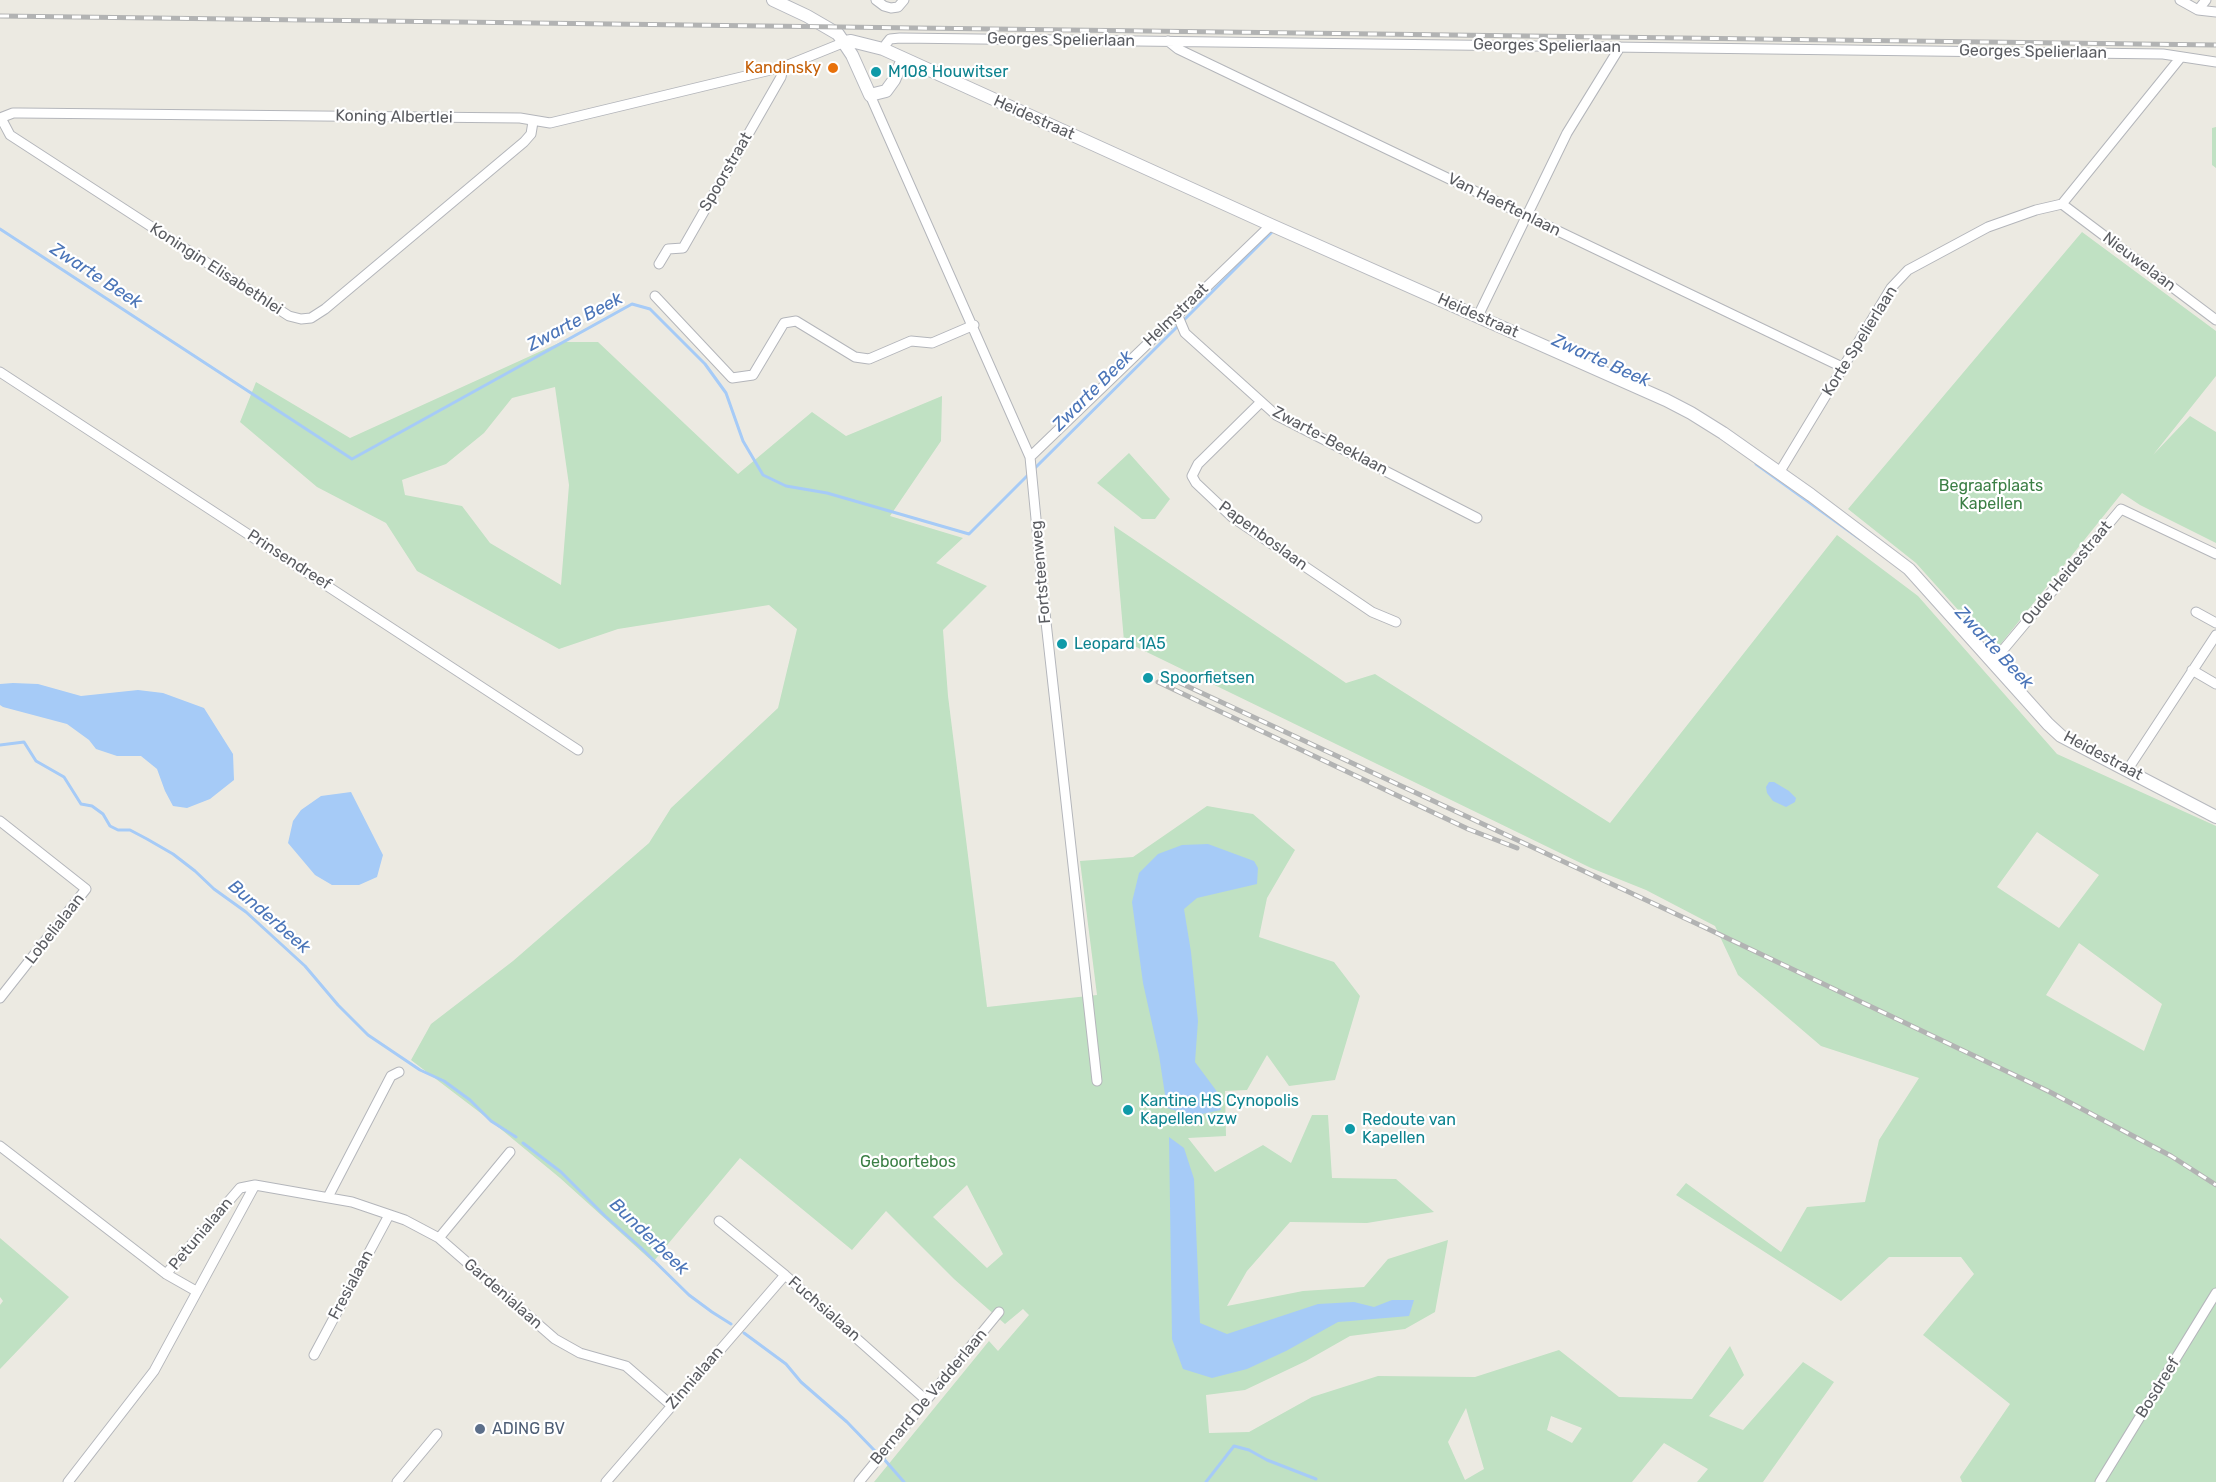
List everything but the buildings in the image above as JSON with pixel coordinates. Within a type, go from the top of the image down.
[{"type":"street","points":[[773,0],[790,3],[845,42]]},
{"type":"street","points":[[876,0],[891,8],[898,6],[904,0]]},
{"type":"street","points":[[2180,0],[2198,10],[2216,12]]},
{"type":"street","points":[[2198,10],[2206,0]]},
{"type":"street","name":"Georges Spelierlaan","points":[[885,50],[890,39],[900,38],[2163,54],[2216,62]]},
{"type":"street","name":"Van Haeftenlaan","points":[[1168,41],[1178,49],[1842,367]]},
{"type":"street","name":"Heidestraat","points":[[783,67],[845,42],[875,46],[1666,400],[1723,433],[1909,569],[1992,663],[2061,735],[2216,818]]},
{"type":"street","name":"Fortsteenweg","points":[[845,42],[974,325],[1030,457],[1097,1081]]},
{"type":"street","points":[[1478,316],[1567,133],[1620,47]]},
{"type":"street","points":[[2062,204],[2181,57]]},
{"type":"street","points":[[870,95],[886,91],[894,80],[903,59]]},
{"type":"street","name":"Koning Albertlei","points":[[1,118],[20,113],[520,118],[533,122],[550,123],[783,67]]},
{"type":"street","name":"Spoorstraat","points":[[659,264],[668,249],[682,248],[781,77],[783,67]]},
{"type":"street","name":"Koningin Elisabethlei","points":[[1,118],[10,135],[289,316],[301,319],[311,318],[325,309],[524,142],[531,134],[533,122]]},
{"type":"street","name":"Nieuwelaan","points":[[2062,204],[2216,320]]},
{"type":"street","name":"Korte Spelierlaan","points":[[1779,473],[1891,288],[1908,270],[1988,227],[2036,210],[2062,204]]},
{"type":"street","name":"Helmstraat","points":[[1030,457],[1271,225]]},
{"type":"street","points":[[655,296],[732,378],[753,375],[784,323],[796,321],[855,357],[868,359],[911,341],[932,343],[974,325]]},
{"type":"street","name":"Zwarte-Beeklaan","points":[[1177,314],[1185,333],[1276,415],[1477,518]]},
{"type":"street","name":"Prinsendreef","points":[[0,372],[578,750]]},
{"type":"street","name":"Papenboslaan","points":[[1261,402],[1198,464],[1192,476],[1196,483],[1232,517],[1372,612],[1396,622]]},
{"type":"street","name":"Oude Heidestraat","points":[[1992,663],[2121,508],[2216,554]]},
{"type":"street","points":[[2196,612],[2216,623]]},
{"type":"street","points":[[2128,770],[2216,635]]},
{"type":"street","points":[[2192,670],[2216,684]]},
{"type":"street","name":"Lobelialaan","points":[[0,821],[86,889],[0,998]]},
{"type":"street","points":[[328,1197],[391,1076],[399,1072]]},
{"type":"street","points":[[0,1146],[166,1275]]},
{"type":"street","points":[[439,1238],[510,1152]]},
{"type":"street","name":"Gardenialaan","points":[[255,1185],[328,1197],[405,1220],[439,1238],[555,1339],[580,1353],[626,1366],[671,1405]]},
{"type":"street","name":"Petunialaan","points":[[196,1291],[166,1275],[240,1188],[255,1185]]},
{"type":"street","name":"Petunialaan","points":[[68,1482],[154,1371],[255,1185]]},
{"type":"street","name":"Fresialaan","points":[[314,1355],[389,1215]]},
{"type":"street","name":"Fuchsialaan","points":[[719,1221],[926,1400]]},
{"type":"street","name":"Zinnialaan","points":[[606,1482],[784,1275]]},
{"type":"street","name":"Bosdreef","points":[[2100,1482],[2216,1293]]},
{"type":"street","name":"Bernard De Vadderlaan","points":[[859,1482],[999,1312]]},
{"type":"street","points":[[397,1482],[437,1434]]},
{"type":"green space","points":[[2216,127],[2216,168],[2212,165],[2212,128]]},
{"type":"green space","name":"Begraafplaats Kapellen","points":[[2082,232],[2216,331],[2216,376],[2153,455],[2190,416],[2216,432],[2216,543],[2140,505],[2122,493],[1995,651],[1916,563],[1848,509]]},
{"type":"green space","name":"Geboortebos","points":[[561,342],[598,342],[738,474],[812,412],[846,436],[942,396],[941,441],[890,516],[963,538],[936,563],[987,586],[943,630],[948,696],[987,1007],[1097,995],[1080,861],[1133,857],[1207,806],[1253,814],[1295,850],[1267,898],[1259,937],[1334,962],[1360,996],[1335,1080],[1289,1086],[1267,1055],[1247,1090],[1225,1091],[1226,1136],[1188,1138],[1215,1172],[1263,1145],[1291,1163],[1312,1115],[1328,1115],[1332,1178],[1396,1179],[1434,1212],[1367,1223],[1290,1222],[1247,1271],[1227,1306],[1303,1291],[1364,1287],[1388,1259],[1448,1240],[1435,1312],[1405,1329],[1350,1336],[1306,1361],[1245,1390],[1206,1395],[1209,1433],[1249,1432],[1312,1397],[1378,1376],[1475,1377],[1559,1350],[1619,1397],[1692,1399],[1730,1346],[1744,1375],[1709,1416],[1743,1430],[1803,1362],[1834,1382],[1763,1482],[1697,1482],[1708,1469],[1664,1443],[1632,1482],[874,1482],[989,1341],[998,1351],[1029,1315],[1023,1309],[1005,1324],[954,1279],[886,1211],[852,1250],[740,1158],[653,1262],[560,1178],[491,1121],[411,1060],[431,1024],[513,961],[649,843],[671,808],[778,708],[797,629],[769,605],[618,629],[559,649],[417,571],[386,523],[317,487],[240,422],[256,382],[350,438]],"holes":[[[555,387],[569,485],[561,585],[490,543],[462,506],[405,495],[402,480],[446,464],[484,433],[512,398]],[[967,1185],[1003,1254],[987,1268],[933,1217]],[[1466,1408],[1484,1469],[1465,1480],[1448,1442]],[[1551,1416],[1582,1428],[1572,1443],[1547,1430]]]},
{"type":"green space","points":[[1129,453],[1170,499],[1155,519],[1142,519],[1097,483]]},
{"type":"green space","points":[[1114,526],[1346,683],[1375,674],[1610,823],[1837,535],[1918,596],[2057,754],[2216,826],[2216,1482],[1962,1482],[1960,1477],[2010,1404],[1923,1335],[1974,1274],[1961,1257],[1889,1257],[1841,1301],[1676,1195],[1686,1183],[1781,1252],[1807,1207],[1865,1202],[1879,1140],[1919,1078],[1821,1046],[1738,975],[1715,926],[1646,890],[1591,868],[1124,641]],"holes":[[[2037,832],[2099,875],[2059,928],[1997,887]],[[2079,943],[2162,1004],[2144,1051],[2046,995]]]},
{"type":"green space","points":[[0,1238],[69,1297],[0,1369],[0,1305],[3,1301],[0,1297]]},
{"type":"water","points":[[0,684],[38,684],[81,696],[138,690],[163,693],[204,708],[233,754],[234,780],[210,799],[187,808],[173,806],[157,769],[141,756],[117,756],[96,749],[89,740],[67,724],[0,705]]},
{"type":"water","points":[[1769,782],[1774,782],[1789,791],[1796,798],[1795,802],[1786,807],[1773,801],[1767,793],[1766,787]]},
{"type":"water","points":[[351,792],[383,855],[377,877],[359,885],[332,885],[315,875],[288,843],[293,821],[301,810],[321,796]]},
{"type":"water","points":[[1208,844],[1254,861],[1258,868],[1257,884],[1197,898],[1184,909],[1198,1021],[1195,1062],[1218,1093],[1221,1110],[1193,1116],[1167,1108],[1159,1055],[1143,983],[1132,902],[1139,873],[1158,854],[1182,845]]},
{"type":"water","points":[[1169,1137],[1184,1148],[1194,1179],[1200,1323],[1227,1334],[1318,1304],[1354,1302],[1374,1307],[1392,1300],[1414,1300],[1409,1316],[1338,1322],[1286,1351],[1247,1369],[1212,1378],[1183,1369],[1172,1339]]},
{"type":"waterway","name":"Zwarte Beek","points":[[0,229],[352,459],[632,304],[650,309],[705,364],[726,393],[743,441],[763,475],[786,486],[827,493],[969,534],[1030,473]]},
{"type":"waterway","name":"Zwarte Beek","points":[[1183,321],[1274,230]]},
{"type":"waterway","name":"Zwarte Beek","points":[[1034,469],[1179,325]]},
{"type":"waterway","name":"Zwarte Beek","points":[[1756,464],[1860,539]]},
{"type":"waterway","name":"Bunderbeek","points":[[0,745],[24,742],[36,761],[64,777],[81,804],[92,806],[103,814],[110,826],[118,830],[130,830],[173,854],[214,889],[246,912],[305,966],[338,1005],[368,1035],[420,1070],[444,1081],[470,1100],[491,1121],[516,1137]]},
{"type":"waterway","name":"Bunderbeek","points":[[523,1143],[561,1172],[689,1295],[731,1324]]},
{"type":"waterway","name":"Bunderbeek","points":[[744,1333],[786,1364],[801,1382],[847,1422],[875,1451]]},
{"type":"waterway","name":"Bunderbeek","points":[[1206,1482],[1234,1446],[1249,1450],[1267,1460],[1316,1479]]},
{"type":"waterway","name":"Bunderbeek","points":[[883,1458],[904,1482]]},
{"type":"railway","points":[[0,16],[2216,45]]},
{"type":"railway","points":[[1161,674],[1706,928],[2048,1091],[2171,1156],[2216,1185]]},
{"type":"railway","points":[[1158,682],[1468,829],[1517,848]]},
{"type":"place","name":"Kandinsky","points":[[833,68]]},
{"type":"place","name":"M108 Houwitser","points":[[876,72]]},
{"type":"place","name":"Leopard 1A5","points":[[1062,644]]},
{"type":"place","name":"Spoorfietsen","points":[[1148,678]]},
{"type":"place","name":"Kantine HS Cynopolis Kapellen vzw","points":[[1128,1110]]},
{"type":"place","name":"Redoute van Kapellen","points":[[1350,1129]]},
{"type":"place","name":"ADING BV","points":[[480,1429]]}]
